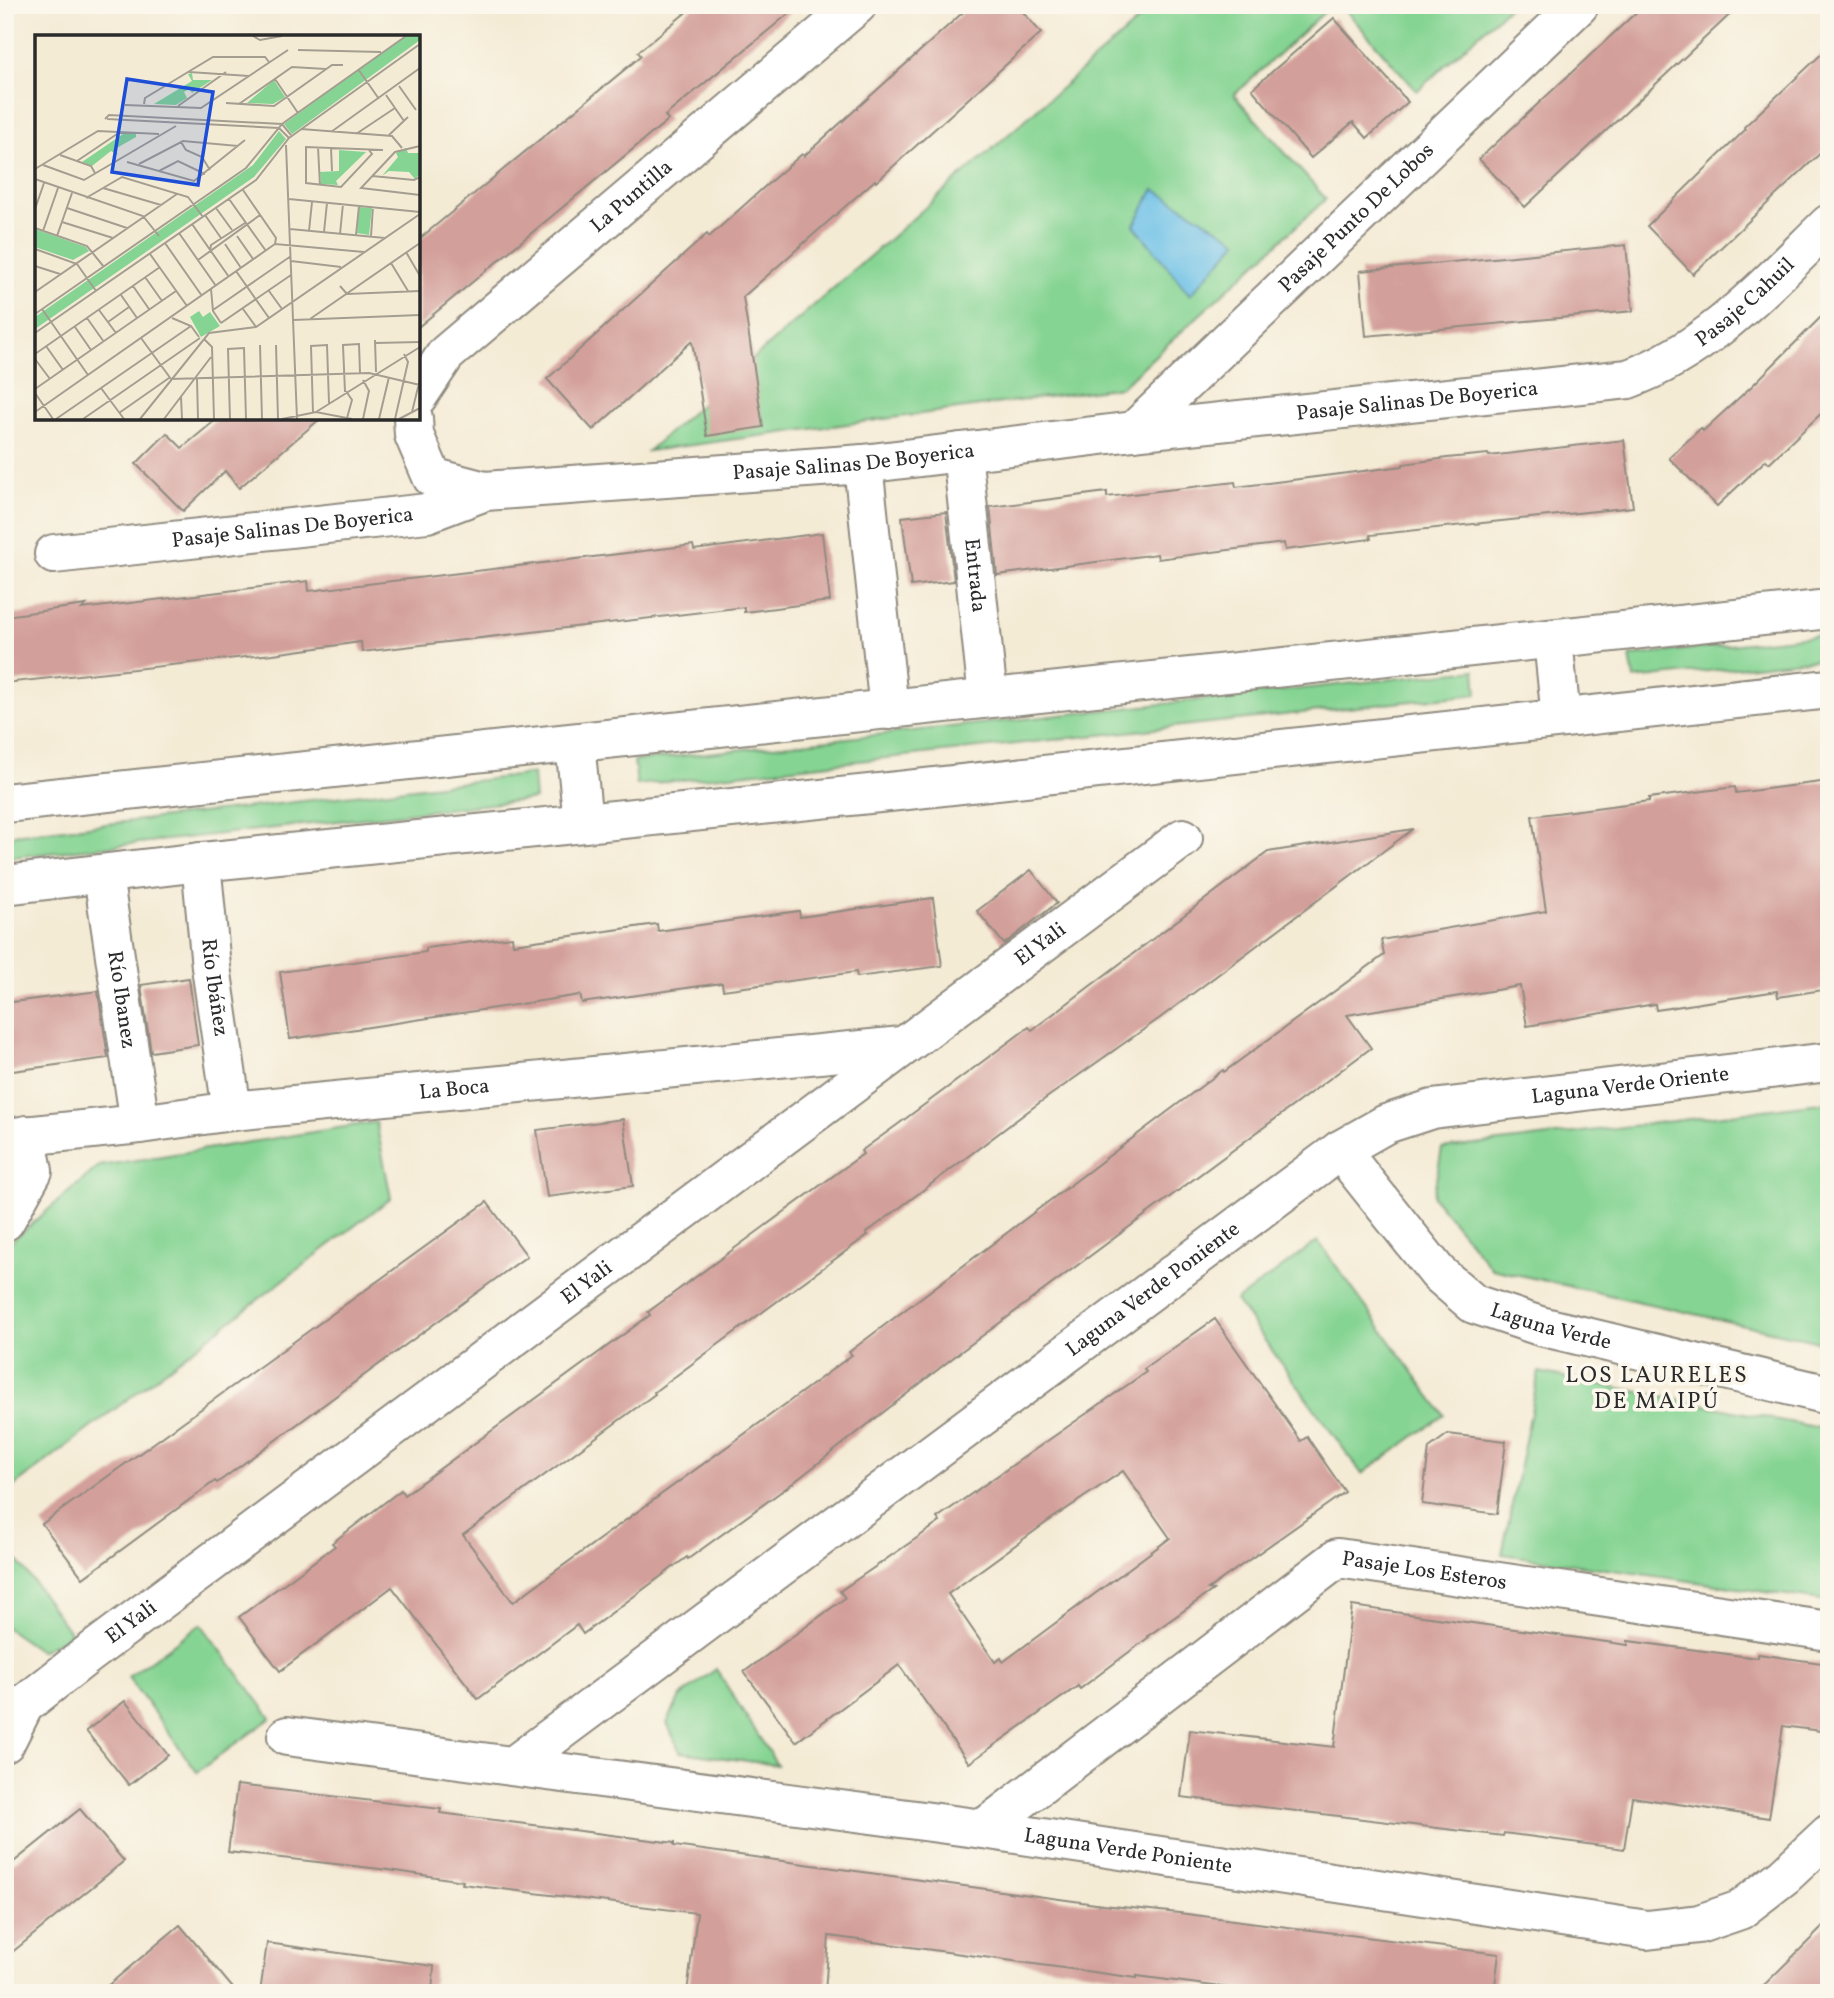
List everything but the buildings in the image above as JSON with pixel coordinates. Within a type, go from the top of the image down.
[{"type":"street","name":"La Puntilla","points":[[420,393],[446,354],[857,5]]},
{"type":"street","name":"Pasaje Punto De Lobos","points":[[1135,431],[1578,5]]},
{"type":"street","name":"Pasaje Cahuil","points":[[1655,369],[1689,349],[1737,312],[1829,224]]},
{"type":"street","name":"Pasaje Salinas De Boyerica","points":[[54,554],[427,513],[485,491],[863,464],[1135,431],[1581,386],[1628,379],[1655,369]]},
{"type":"street","points":[[413,420],[414,435],[432,477],[485,491]]},
{"type":"street","name":"Entrada","points":[[962,452],[988,698]]},
{"type":"street","points":[[863,464],[889,710]]},
{"type":"street","points":[[5,803],[1829,609]]},
{"type":"street","points":[[1553,640],[1561,718]]},
{"type":"street","points":[[5,885],[1829,689]]},
{"type":"street","points":[[575,743],[583,823]]},
{"type":"street","name":"El Yali","points":[[5,1743],[24,1705],[86,1656],[1183,838]]},
{"type":"street","name":"Río Ibáñez","points":[[201,862],[211,967],[232,1111]]},
{"type":"street","name":"Río Ibanez","points":[[103,875],[140,1124]]},
{"type":"street","name":"La Boca","points":[[16,1136],[140,1124],[232,1111],[902,1046]]},
{"type":"street","name":"Laguna Verde Oriente","points":[[1432,1110],[1829,1062]]},
{"type":"street","name":"Laguna Verde Poniente","points":[[513,1766],[1340,1150],[1386,1124],[1432,1110]]},
{"type":"street","points":[[5,1221],[33,1171],[16,1136]]},
{"type":"street","name":"Laguna Verde","points":[[1340,1150],[1438,1273],[1474,1304],[1540,1326],[1829,1395]]},
{"type":"street","name":"Pasaje Los Esteros","points":[[982,1829],[1338,1558],[1829,1630]]},
{"type":"street","name":"Laguna Verde Poniente","points":[[287,1737],[982,1829],[1647,1930],[1699,1924],[1740,1910],[1784,1876],[1829,1834]]},
{"type":"green space","points":[[1156,5],[1332,5],[1234,95],[1326,199],[1121,387],[648,451]]},
{"type":"green space","points":[[1341,5],[1511,5],[1417,91]]},
{"type":"green space","points":[[1829,634],[1829,658],[1634,679],[1630,656]]},
{"type":"green space","points":[[1475,670],[1477,694],[637,785],[634,761]]},
{"type":"green space","points":[[533,774],[535,799],[5,858],[5,836]]},
{"type":"green space","points":[[1829,1102],[1829,1344],[1492,1269],[1433,1197],[1442,1149]]},
{"type":"green space","points":[[376,1122],[391,1198],[5,1493],[5,1247],[99,1166]]},
{"type":"green space","points":[[1318,1241],[1444,1415],[1362,1474],[1236,1301]]},
{"type":"green space","points":[[1539,1372],[1824,1429],[1829,1434],[1829,1601],[1502,1554]]},
{"type":"green space","points":[[5,1543],[72,1635],[40,1651],[5,1627]]},
{"type":"green space","points":[[201,1624],[271,1718],[197,1772],[128,1677]]},
{"type":"green space","points":[[716,1669],[777,1765],[680,1752],[667,1723],[680,1697]]},
{"type":"water","points":[[1154,189],[1238,241],[1190,295],[1134,225]]},
{"type":"district","name":"LOS LAURELES DE MAIPÚ","points":[[1657,1389]]}]
